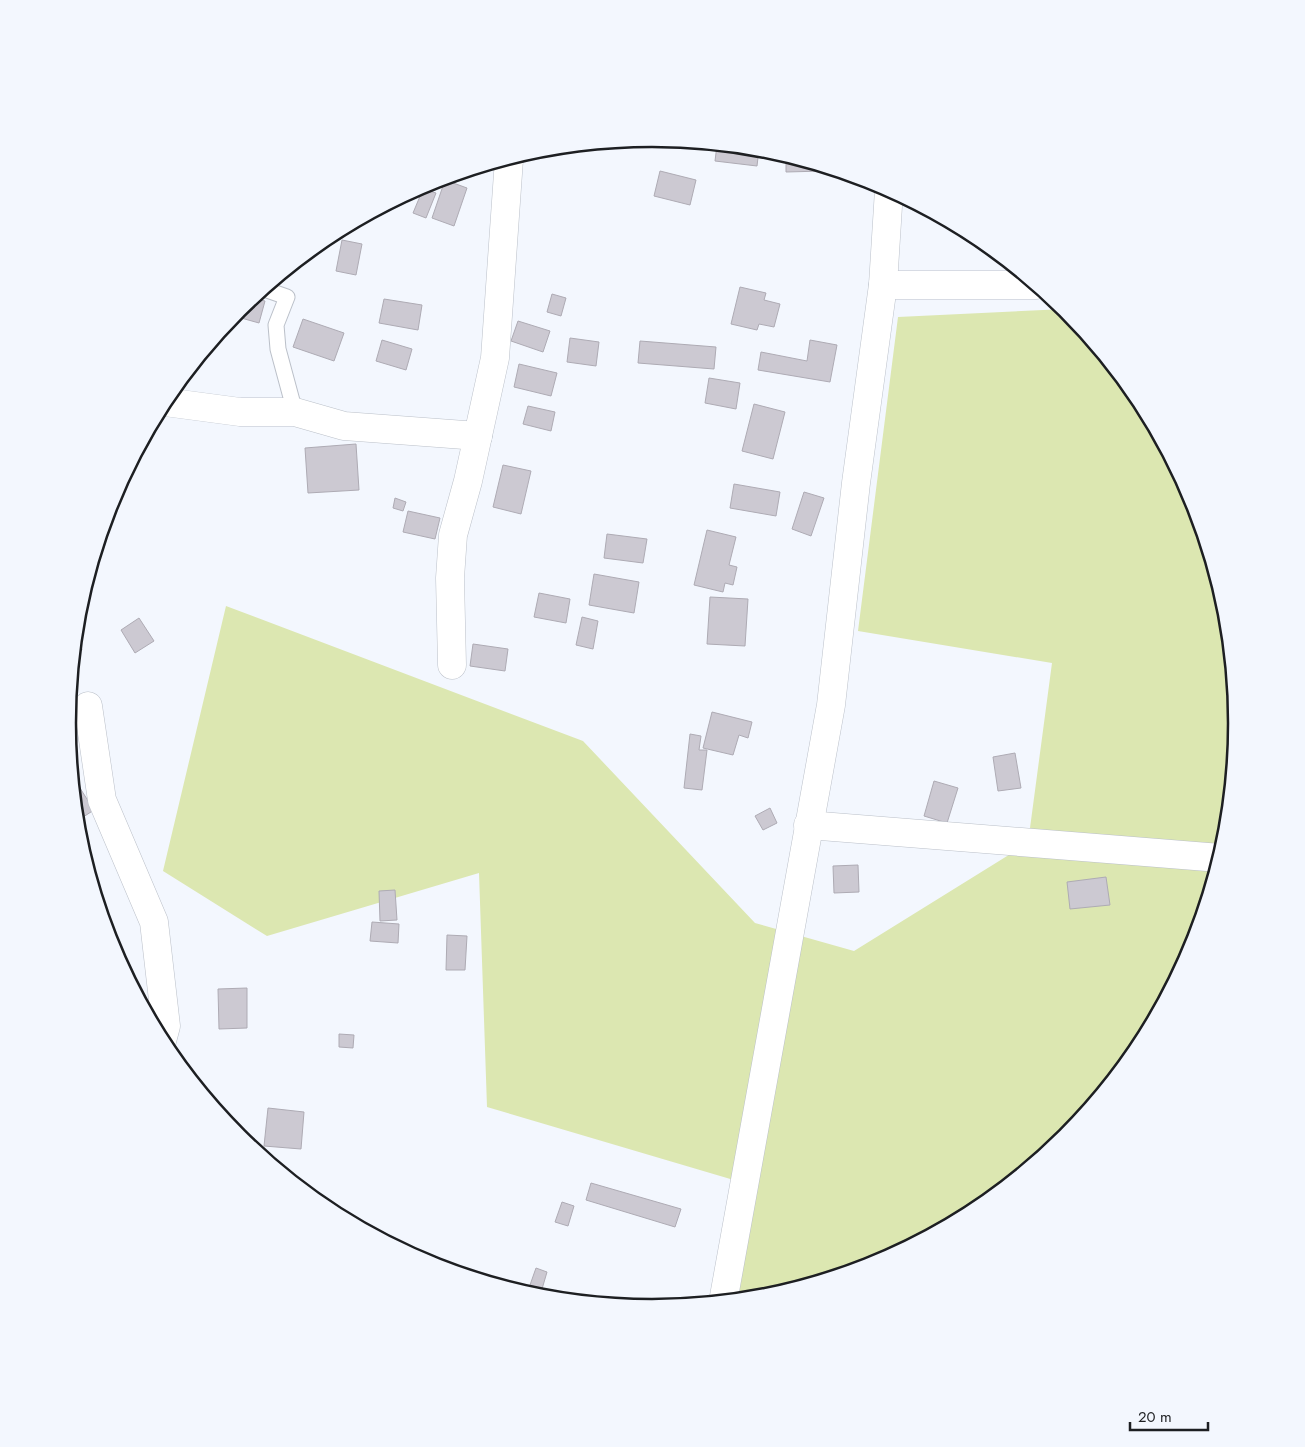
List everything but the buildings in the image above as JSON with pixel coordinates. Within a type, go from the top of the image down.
[{"type":"street","points":[[452,665],[450,578],[453,535],[495,358],[509,166]]},
{"type":"street","points":[[724,1295],[831,705],[856,483],[883,285],[888,198]]},
{"type":"street","points":[[883,285],[1027,286]]},
{"type":"street","points":[[173,403],[240,412],[296,412],[344,426],[478,436]]},
{"type":"street","points":[[88,706],[102,800],[154,922],[166,1026],[165,1031]]},
{"type":"street","points":[[808,825],[1213,857]]},
{"type":"lane","points":[[271,292],[286,297],[276,325],[278,349],[296,412]]},
{"type":"green space","points":[[1053,310],[1086,344],[1110,373],[1152,435],[1185,503],[1209,574],[1218,611],[1228,686],[1229,724],[1228,761],[1218,836],[1198,909],[1185,944],[1152,1012],[1110,1074],[1060,1131],[1003,1181],[941,1223],[873,1256],[838,1269],[765,1289],[736,1294],[754,1186],[487,1107],[479,873],[267,936],[163,871],[226,606],[583,741],[755,923],[854,951],[1028,843],[1052,663],[858,631],[898,317]]}]
